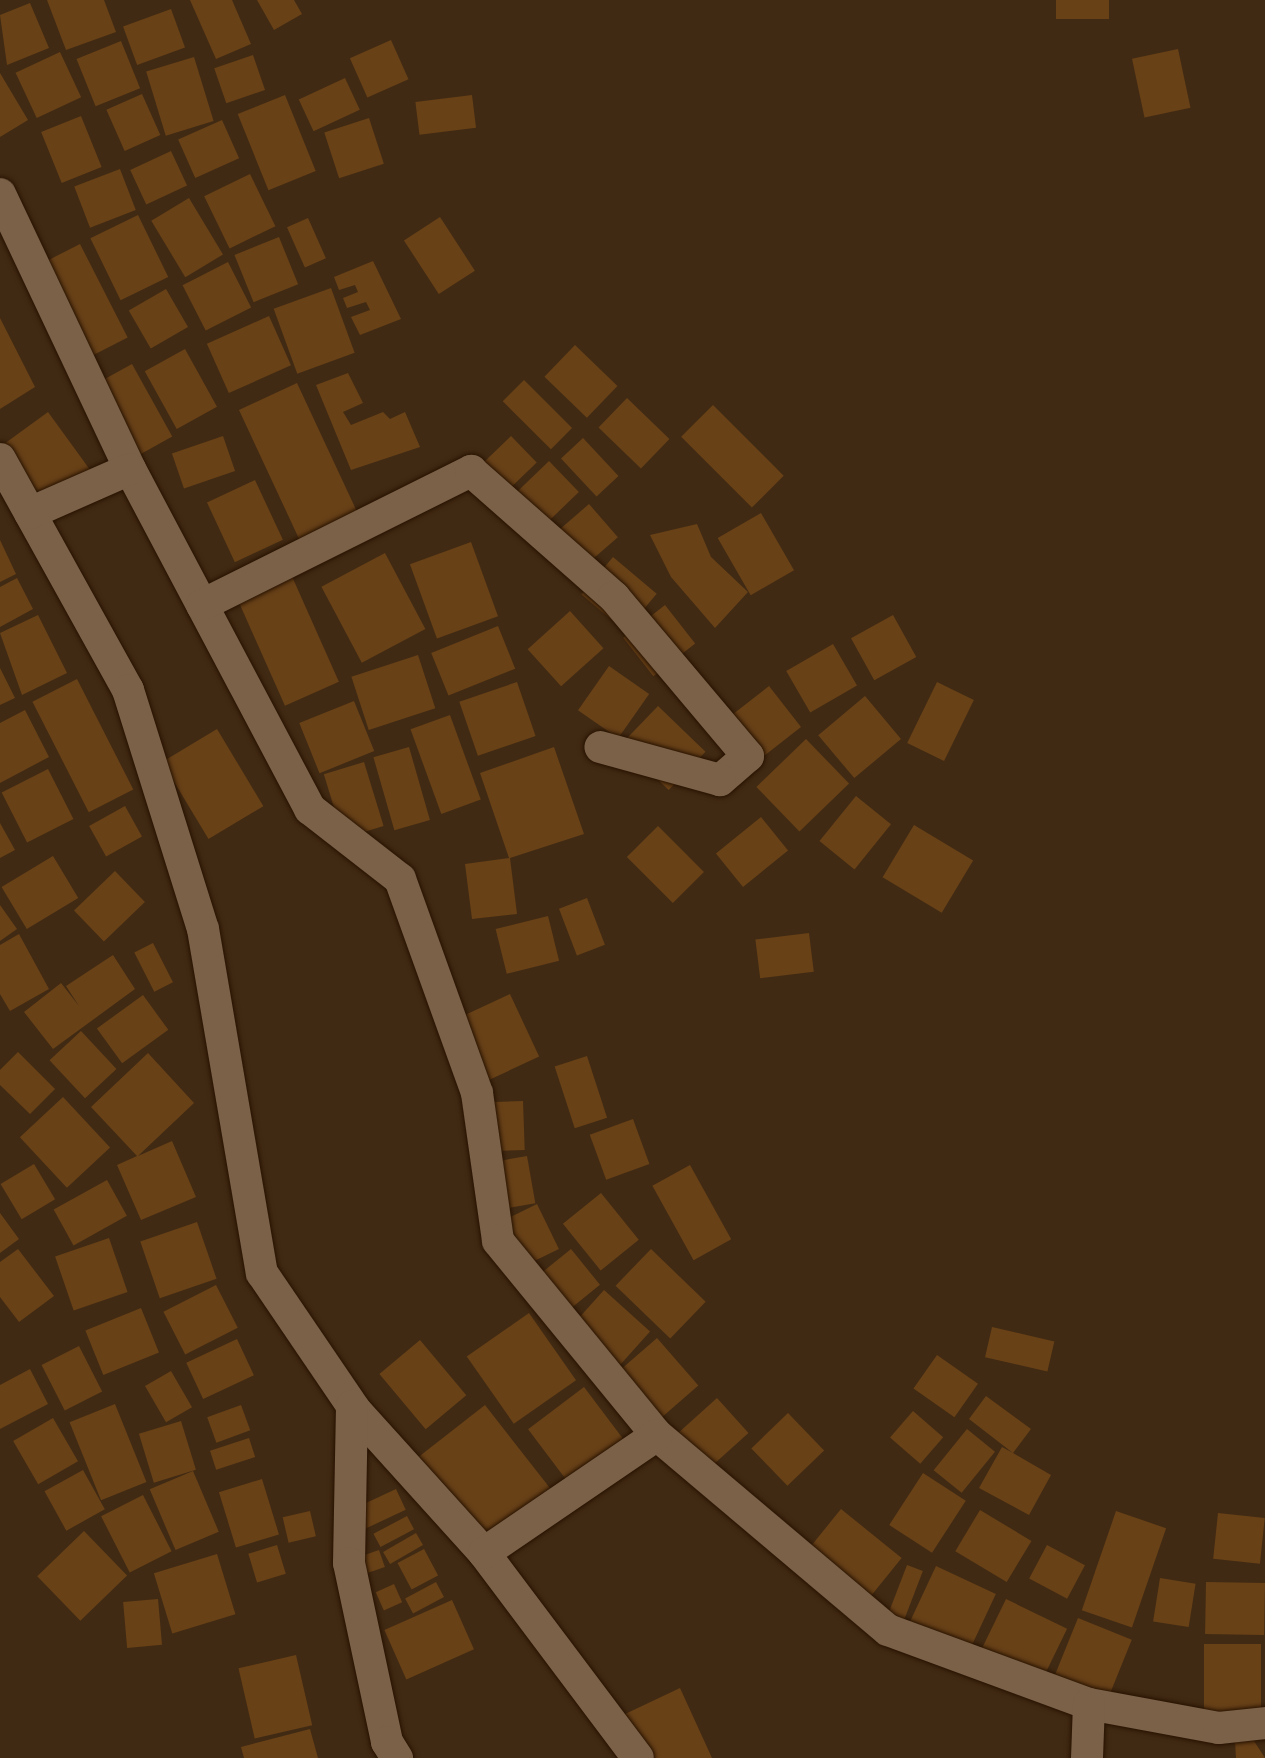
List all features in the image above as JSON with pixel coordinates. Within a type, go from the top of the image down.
[{"type":"street","points":[[0,194],[130,469],[310,809],[400,879],[477,1093],[498,1241],[657,1435],[888,1630],[1089,1704],[1219,1728],[1265,1723]]},
{"type":"street","points":[[0,459],[128,690],[203,929],[262,1273],[352,1406],[484,1553],[638,1758]]},
{"type":"street","points":[[30,513],[130,469]]},
{"type":"street","points":[[202,605],[471,471],[614,597],[748,756],[720,780],[600,747]]},
{"type":"street","points":[[352,1406],[349,1563],[387,1742],[397,1758]]},
{"type":"street","points":[[484,1553],[657,1435]]},
{"type":"street","points":[[1087,1758],[1089,1704]]},
{"type":"building","points":[[47,0],[104,0],[116,32],[66,50]]},
{"type":"building","points":[[190,0],[232,0],[251,44],[216,59]]},
{"type":"building","points":[[257,0],[294,0],[302,14],[274,30]]},
{"type":"building","points":[[1056,0],[1109,0],[1109,19],[1056,19]]},
{"type":"building","points":[[30,3],[49,48],[7,65],[0,15]]},
{"type":"building","points":[[171,9],[185,48],[137,65],[123,26]]},
{"type":"building","points":[[391,40],[408,79],[367,98],[350,58]]},
{"type":"building","points":[[121,41],[140,88],[96,106],[76,59]]},
{"type":"building","points":[[1178,49],[1190,108],[1145,117],[1132,59]]},
{"type":"building","points":[[60,52],[81,97],[37,118],[16,73]]},
{"type":"building","points":[[253,55],[265,90],[226,103],[214,68]]},
{"type":"building","points":[[194,57],[214,121],[166,136],[146,72]]},
{"type":"building","points":[[0,73],[28,120],[0,137]]},
{"type":"building","points":[[345,78],[360,110],[314,131],[299,100]]},
{"type":"building","points":[[142,94],[160,135],[125,151],[106,110]]},
{"type":"building","points":[[285,95],[316,171],[268,190],[238,114]]},
{"type":"building","points":[[472,95],[476,128],[419,135],[415,102]]},
{"type":"building","points":[[81,116],[102,167],[62,183],[41,132]]},
{"type":"building","points":[[369,118],[384,164],[339,178],[324,133]]},
{"type":"building","points":[[222,120],[239,158],[195,178],[178,140]]},
{"type":"building","points":[[171,151],[187,185],[146,204],[130,170]]},
{"type":"building","points":[[120,169],[136,210],[90,228],[74,187]]},
{"type":"building","points":[[250,174],[275,226],[230,248],[204,196]]},
{"type":"building","points":[[189,198],[223,255],[185,277],[151,221]]},
{"type":"building","points":[[138,215],[168,277],[121,300],[90,238]]},
{"type":"building","points":[[440,217],[475,271],[439,294],[404,240]]},
{"type":"building","points":[[308,218],[326,258],[305,268],[287,227]]},
{"type":"building","points":[[279,237],[298,284],[254,302],[234,255]]},
{"type":"building","points":[[80,244],[128,338],[78,363],[30,269]]},
{"type":"building","points":[[373,261],[401,319],[360,335],[351,317],[370,310],[366,302],[347,308],[343,298],[358,292],[355,285],[339,290],[334,277]]},
{"type":"building","points":[[228,262],[251,307],[206,331],[183,285]]},
{"type":"building","points":[[331,288],[355,353],[297,374],[274,309]]},
{"type":"building","points":[[166,289],[188,327],[151,349],[129,310]]},
{"type":"building","points":[[269,316],[291,365],[229,393],[207,344]]},
{"type":"building","points":[[0,318],[35,387],[0,409]]},
{"type":"building","points":[[575,345],[617,386],[587,418],[544,377]]},
{"type":"building","points":[[185,349],[217,407],[177,429],[145,371]]},
{"type":"building","points":[[132,364],[172,437],[121,465],[80,393]]},
{"type":"building","points":[[348,373],[363,403],[343,412],[351,425],[383,412],[390,419],[405,412],[420,447],[351,470],[316,385]]},
{"type":"building","points":[[524,380],[572,428],[551,449],[503,401]]},
{"type":"building","points":[[297,383],[357,512],[299,539],[239,410]]},
{"type":"building","points":[[627,398],[669,439],[641,468],[599,427]]},
{"type":"building","points":[[713,405],[784,476],[752,508],[681,437]]},
{"type":"building","points":[[48,412],[98,481],[50,515],[0,447]]},
{"type":"building","points":[[223,436],[235,471],[184,489],[172,454]]},
{"type":"building","points":[[511,436],[537,463],[492,506],[466,479]]},
{"type":"building","points":[[583,438],[618,476],[597,496],[561,458]]},
{"type":"building","points":[[549,461],[579,492],[529,540],[499,509]]},
{"type":"building","points":[[255,480],[283,540],[235,562],[207,502]]},
{"type":"building","points":[[589,504],[618,537],[573,577],[544,543]]},
{"type":"building","points":[[761,513],[794,570],[751,595],[718,538]]},
{"type":"building","points":[[697,524],[711,557],[748,592],[715,628],[671,577],[650,535]]},
{"type":"building","points":[[0,540],[16,574],[0,582]]},
{"type":"building","points":[[471,542],[498,616],[437,638],[410,564]]},
{"type":"building","points":[[385,553],[425,629],[362,663],[321,587]]},
{"type":"building","points":[[613,557],[657,594],[625,631],[582,595]]},
{"type":"building","points":[[286,563],[339,682],[285,706],[232,587]]},
{"type":"building","points":[[17,578],[33,609],[0,627],[0,587]]},
{"type":"building","points":[[665,605],[695,644],[653,676],[623,638]]},
{"type":"building","points":[[570,611],[603,648],[561,686],[528,649]]},
{"type":"building","points":[[38,615],[67,673],[22,695],[0,633]]},
{"type":"building","points":[[893,615],[916,657],[874,680],[851,638]]},
{"type":"building","points":[[498,626],[515,669],[448,696],[431,653]]},
{"type":"building","points":[[833,644],[857,686],[810,713],[786,671]]},
{"type":"building","points":[[418,655],[435,708],[369,730],[351,677]]},
{"type":"building","points":[[609,666],[649,694],[618,738],[578,710]]},
{"type":"building","points":[[0,668],[15,698],[0,705]]},
{"type":"building","points":[[77,679],[133,789],[89,812],[32,702]]},
{"type":"building","points":[[517,682],[536,736],[478,756],[459,702]]},
{"type":"building","points":[[937,682],[974,700],[944,761],[907,743]]},
{"type":"building","points":[[769,686],[801,727],[743,773],[711,732]]},
{"type":"building","points":[[865,696],[901,739],[854,778],[818,735]]},
{"type":"building","points":[[354,701],[374,751],[320,773],[299,723]]},
{"type":"building","points":[[658,706],[705,752],[669,790],[621,744]]},
{"type":"building","points":[[25,710],[49,757],[0,783],[0,723]]},
{"type":"building","points":[[450,715],[481,800],[441,814],[411,729]]},
{"type":"building","points":[[217,729],[263,806],[208,839],[162,762]]},
{"type":"building","points":[[806,739],[849,784],[799,832],[756,787]]},
{"type":"building","points":[[409,747],[430,820],[394,830],[373,757]]},
{"type":"building","points":[[554,747],[584,834],[510,858],[517,914],[472,919],[465,864],[509,858],[480,773]]},
{"type":"building","points":[[364,762],[384,826],[343,838],[324,774]]},
{"type":"building","points":[[48,769],[73,819],[27,843],[2,793]]},
{"type":"building","points":[[856,796],[891,824],[854,869],[819,841]]},
{"type":"building","points":[[125,806],[142,837],[106,856],[89,826]]},
{"type":"building","points":[[761,817],[788,850],[743,887],[716,854]]},
{"type":"building","points":[[0,823],[15,850],[0,858]]},
{"type":"building","points":[[914,825],[973,861],[942,913],[883,877]]},
{"type":"building","points":[[658,826],[704,872],[673,903],[627,857]]},
{"type":"building","points":[[53,856],[78,898],[27,929],[2,887]]},
{"type":"building","points":[[115,871],[145,902],[104,942],[74,911]]},
{"type":"building","points":[[587,898],[605,945],[577,955],[559,909]]},
{"type":"building","points":[[0,905],[17,929],[0,941]]},
{"type":"building","points":[[548,916],[559,961],[507,974],[496,929]]},
{"type":"building","points":[[809,933],[814,972],[760,978],[755,940]]},
{"type":"building","points":[[19,934],[49,989],[10,1011],[0,994],[0,945]]},
{"type":"building","points":[[153,943],[173,982],[154,992],[134,953]]},
{"type":"building","points":[[113,955],[135,989],[53,1049],[24,1012],[61,983],[79,1006],[66,986]]},
{"type":"building","points":[[510,994],[539,1057],[478,1085],[448,1023]]},
{"type":"building","points":[[143,995],[168,1030],[122,1063],[97,1029]]},
{"type":"building","points":[[81,1031],[116,1069],[85,1098],[50,1060]]},
{"type":"building","points":[[18,1052],[55,1089],[30,1114],[0,1085],[0,1070]]},
{"type":"building","points":[[148,1053],[194,1103],[138,1156],[172,1141],[196,1197],[141,1220],[117,1165],[137,1156],[91,1107]]},
{"type":"building","points":[[587,1056],[607,1118],[575,1128],[555,1067]]},
{"type":"building","points":[[63,1097],[110,1147],[67,1188],[20,1137]]},
{"type":"building","points":[[523,1101],[525,1150],[479,1152],[477,1103]]},
{"type":"building","points":[[633,1119],[649,1164],[606,1180],[590,1135]]},
{"type":"building","points":[[527,1156],[535,1203],[492,1211],[484,1164]]},
{"type":"building","points":[[34,1164],[55,1199],[22,1219],[1,1184]]},
{"type":"building","points":[[690,1165],[731,1239],[694,1260],[652,1186]]},
{"type":"building","points":[[107,1180],[127,1216],[74,1245],[54,1210]]},
{"type":"building","points":[[601,1193],[639,1240],[601,1270],[563,1224]]},
{"type":"building","points":[[537,1204],[559,1249],[520,1268],[498,1223]]},
{"type":"building","points":[[0,1213],[19,1239],[0,1253]]},
{"type":"building","points":[[197,1222],[217,1279],[160,1298],[140,1242]]},
{"type":"building","points":[[109,1238],[128,1292],[74,1310],[55,1257]]},
{"type":"building","points":[[18,1249],[54,1296],[19,1322],[0,1297],[0,1262]]},
{"type":"building","points":[[571,1249],[600,1285],[558,1319],[529,1283]]},
{"type":"building","points":[[651,1249],[706,1302],[670,1338],[616,1286]]},
{"type":"building","points":[[216,1285],[238,1328],[185,1355],[163,1312]]},
{"type":"building","points":[[604,1290],[650,1331],[615,1370],[569,1329]]},
{"type":"building","points":[[141,1308],[159,1353],[103,1375],[85,1330]]},
{"type":"building","points":[[529,1313],[576,1380],[514,1424],[467,1357]]},
{"type":"building","points":[[992,1327],[1054,1341],[1047,1372],[985,1357]]},
{"type":"building","points":[[657,1338],[698,1386],[656,1422],[615,1375]]},
{"type":"building","points":[[237,1339],[254,1375],[203,1399],[186,1363]]},
{"type":"building","points":[[420,1340],[466,1395],[426,1429],[379,1374]]},
{"type":"building","points":[[79,1346],[102,1391],[65,1411],[42,1365]]},
{"type":"building","points":[[937,1355],[978,1384],[954,1417],[913,1389]]},
{"type":"building","points":[[30,1369],[48,1404],[0,1429],[0,1385]]},
{"type":"building","points":[[171,1371],[192,1407],[166,1422],[145,1386]]},
{"type":"building","points":[[584,1387],[632,1450],[576,1492],[528,1429]]},
{"type":"building","points":[[986,1396],[1031,1429],[1013,1453],[969,1419]]},
{"type":"building","points":[[717,1398],[748,1433],[707,1470],[675,1435]]},
{"type":"building","points":[[115,1404],[146,1482],[101,1500],[70,1422]]},
{"type":"building","points":[[241,1405],[250,1430],[216,1443],[207,1417]]},
{"type":"building","points":[[485,1405],[559,1500],[493,1552],[419,1457]]},
{"type":"building","points":[[913,1411],[943,1437],[920,1464],[890,1437]]},
{"type":"building","points":[[788,1413],[824,1450],[787,1486],[751,1448]]},
{"type":"building","points":[[53,1418],[78,1461],[38,1484],[13,1441]]},
{"type":"building","points":[[181,1421],[196,1470],[154,1483],[139,1434]]},
{"type":"building","points":[[967,1429],[995,1452],[962,1493],[934,1470]]},
{"type":"building","points":[[249,1438],[255,1457],[216,1470],[210,1451]]},
{"type":"building","points":[[1002,1447],[1051,1475],[1029,1515],[979,1488]]},
{"type":"building","points":[[83,1470],[105,1509],[66,1531],[45,1491]]},
{"type":"building","points":[[193,1471],[219,1532],[176,1550],[150,1489]]},
{"type":"building","points":[[923,1473],[966,1501],[932,1553],[889,1525]]},
{"type":"building","points":[[262,1479],[279,1534],[236,1548],[219,1492]]},
{"type":"building","points":[[396,1489],[406,1510],[356,1533],[346,1512]]},
{"type":"building","points":[[143,1495],[172,1551],[130,1572],[101,1516]]},
{"type":"building","points":[[841,1509],[902,1558],[856,1614],[796,1565]]},
{"type":"building","points":[[980,1510],[1031,1541],[1007,1582],[955,1551]]},
{"type":"building","points":[[310,1511],[316,1536],[289,1543],[283,1517]]},
{"type":"building","points":[[1116,1511],[1166,1528],[1132,1628],[1082,1610]]},
{"type":"building","points":[[1218,1513],[1265,1518],[1260,1564],[1213,1559]]},
{"type":"building","points":[[407,1516],[414,1529],[380,1547],[373,1534]]},
{"type":"building","points":[[84,1531],[127,1576],[80,1621],[37,1576]]},
{"type":"building","points":[[416,1533],[423,1545],[390,1564],[383,1552]]},
{"type":"building","points":[[277,1545],[286,1574],[257,1582],[248,1554]]},
{"type":"building","points":[[1047,1545],[1085,1565],[1067,1599],[1029,1579]]},
{"type":"building","points":[[424,1549],[438,1575],[412,1590],[398,1563]]},
{"type":"building","points":[[379,1550],[385,1567],[363,1575],[357,1557]]},
{"type":"building","points":[[217,1554],[235,1614],[172,1634],[154,1573]]},
{"type":"building","points":[[907,1565],[923,1571],[902,1624],[887,1618]]},
{"type":"building","points":[[936,1566],[996,1594],[968,1654],[908,1626]]},
{"type":"building","points":[[1160,1578],[1196,1584],[1189,1627],[1153,1621]]},
{"type":"building","points":[[436,1582],[444,1597],[413,1613],[405,1598]]},
{"type":"building","points":[[1206,1582],[1265,1583],[1264,1635],[1205,1634]]},
{"type":"building","points":[[394,1584],[402,1602],[384,1610],[376,1592]]},
{"type":"building","points":[[158,1599],[162,1645],[127,1648],[123,1602]]},
{"type":"building","points":[[1006,1599],[1067,1629],[1039,1687],[978,1657]]},
{"type":"building","points":[[452,1600],[474,1649],[406,1679],[384,1630]]},
{"type":"building","points":[[1078,1618],[1132,1640],[1104,1708],[1050,1687]]},
{"type":"building","points":[[1204,1644],[1261,1644],[1261,1717],[1204,1717]]},
{"type":"building","points":[[296,1655],[312,1725],[255,1738],[239,1668]]},
{"type":"building","points":[[680,1688],[712,1758],[643,1758],[623,1715]]},
{"type":"building","points":[[310,1729],[318,1758],[244,1758],[241,1747]]},
{"type":"building","points":[[1235,1741],[1254,1741],[1265,1758],[1236,1758]]}]
